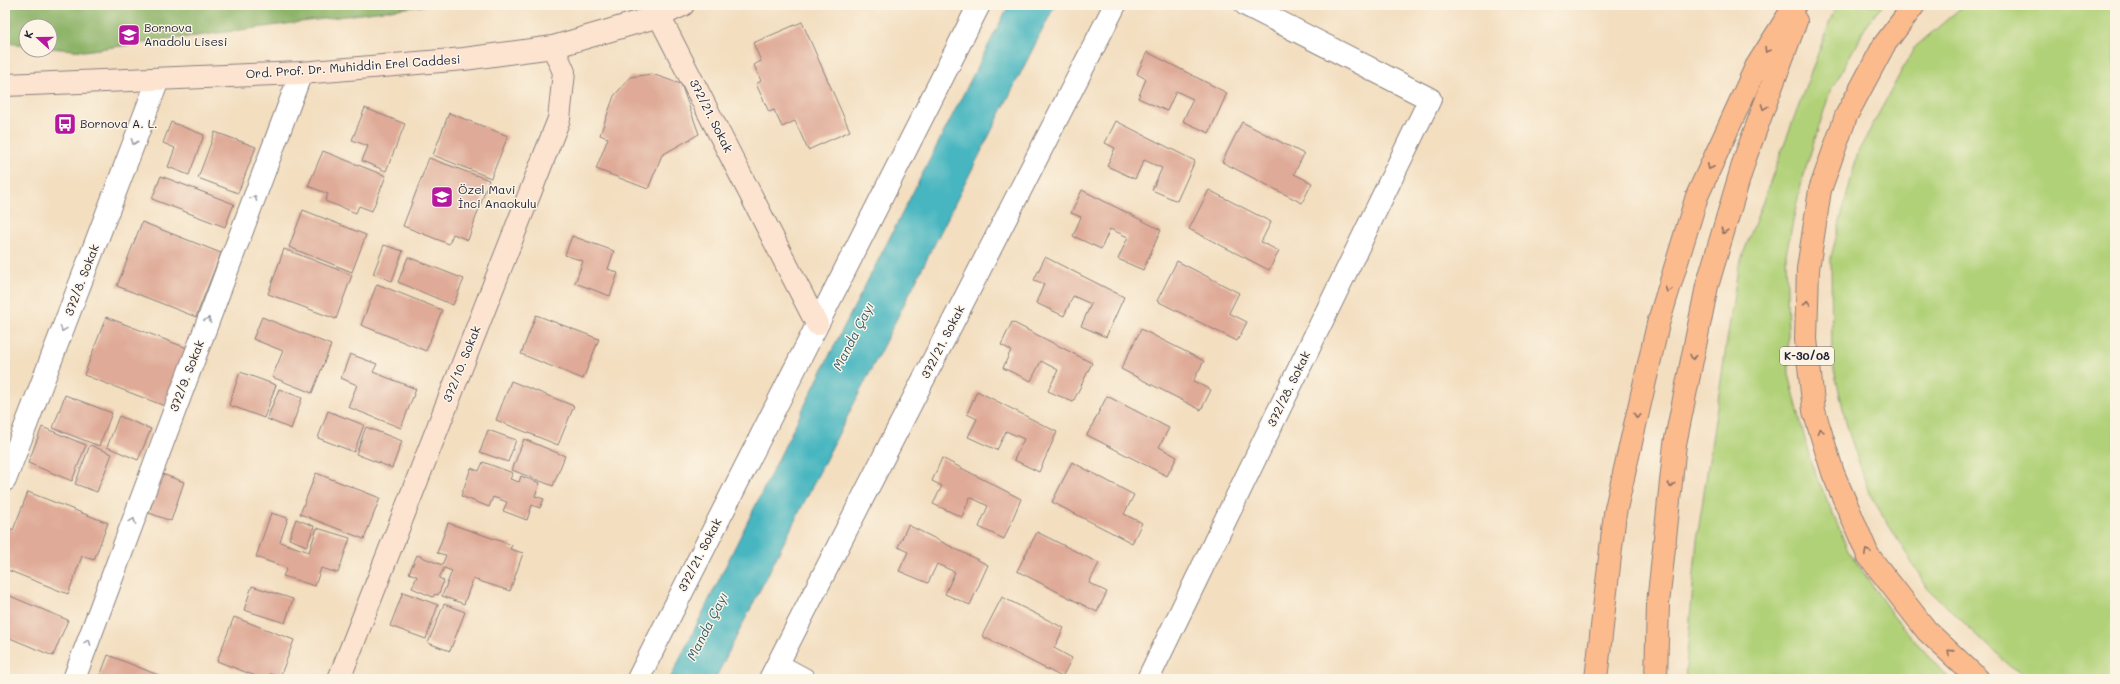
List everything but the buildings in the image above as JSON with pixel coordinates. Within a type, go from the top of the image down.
[{"type":"highway","points":[[1596,679],[1615,513],[1658,324],[1697,196],[1756,67],[1795,5]]},
{"type":"highway","points":[[1656,679],[1658,604],[1675,444],[1707,286],[1745,158],[1802,5]]},
{"type":"highway","name":"K-30/08","points":[[1914,5],[1884,45],[1846,116],[1820,190],[1808,269],[1806,339],[1814,411],[1833,473],[1868,555],[1927,631],[1978,679]]},
{"type":"street","name":"Ord. Prof. Dr. Muhiddin Erel Caddesi","points":[[8,85],[301,73],[464,59],[553,47],[659,16],[683,5]]},
{"type":"street","name":"372/21. Sokak","points":[[638,679],[816,324],[979,5]]},
{"type":"street","name":"372/21. Sokak","points":[[774,672],[1115,5]]},
{"type":"street","name":"372/28. Sokak","points":[[1148,679],[1430,99],[1246,5]]},
{"type":"street","name":"372/21. Sokak","points":[[659,16],[816,324]]},
{"type":"street","name":"372/10. Sokak","points":[[339,679],[559,119],[564,72],[553,47]]},
{"type":"street","name":"372/9. Sokak","points":[[74,679],[301,73]]},
{"type":"street","name":"372/8. Sokak","points":[[5,480],[158,80]]},
{"type":"street","points":[[774,672],[804,679]]},
{"type":"green space","name":"Bornova Anadolu Lisesi","points":[[5,5],[428,5],[84,51],[58,49],[58,18],[18,18],[18,44],[5,43]]},
{"type":"green space","points":[[1836,5],[1883,5],[1867,24],[1829,95],[1802,180],[1786,254],[1789,374],[1810,460],[1848,550],[1894,617],[1949,679],[1685,679],[1697,539],[1738,268]]},
{"type":"green space","points":[[1964,5],[2115,5],[2115,679],[2031,679],[2009,665],[1928,589],[1869,493],[1848,430],[1832,361],[1831,257],[1858,152],[1914,48]]},
{"type":"water","name":"Manda Çayı","points":[[1009,5],[1055,5],[715,679],[670,679],[831,352]]},
{"type":"place","name":"Bornova Anadolu Lisesi","points":[[129,35]]},
{"type":"place","name":"Bornova A. L.","points":[[65,124]]},
{"type":"place","name":"Özel Mavi İnci Anaokulu","points":[[442,197]]}]
